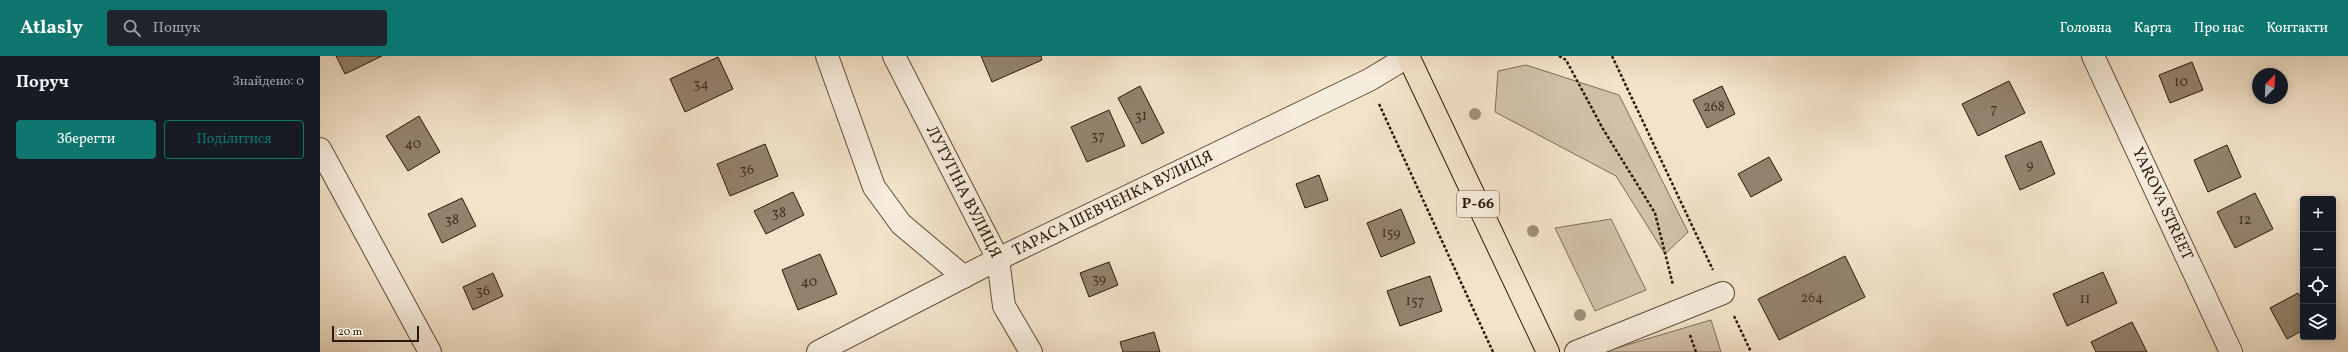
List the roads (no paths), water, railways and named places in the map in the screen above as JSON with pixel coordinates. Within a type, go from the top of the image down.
[{"type":"main road","name":"Р-66","points":[[1409,56],[1548,352]]},
{"type":"street","points":[[826,56],[874,187],[901,224],[964,277]]},
{"type":"street","name":"ЛУТУГІНА ВУЛИЦЯ","points":[[894,56],[998,259],[1004,306],[1031,352]]},
{"type":"street","name":"ТАРАСА ШЕВЧЕНКА ВУЛИЦЯ","points":[[818,352],[998,259],[1369,80],[1409,56]]},
{"type":"street","name":"YAROVA STREET","points":[[2093,56],[2231,352]]},
{"type":"street","points":[[320,149],[328,182],[430,352]]},
{"type":"street","points":[[1576,352],[1723,293]]}]
